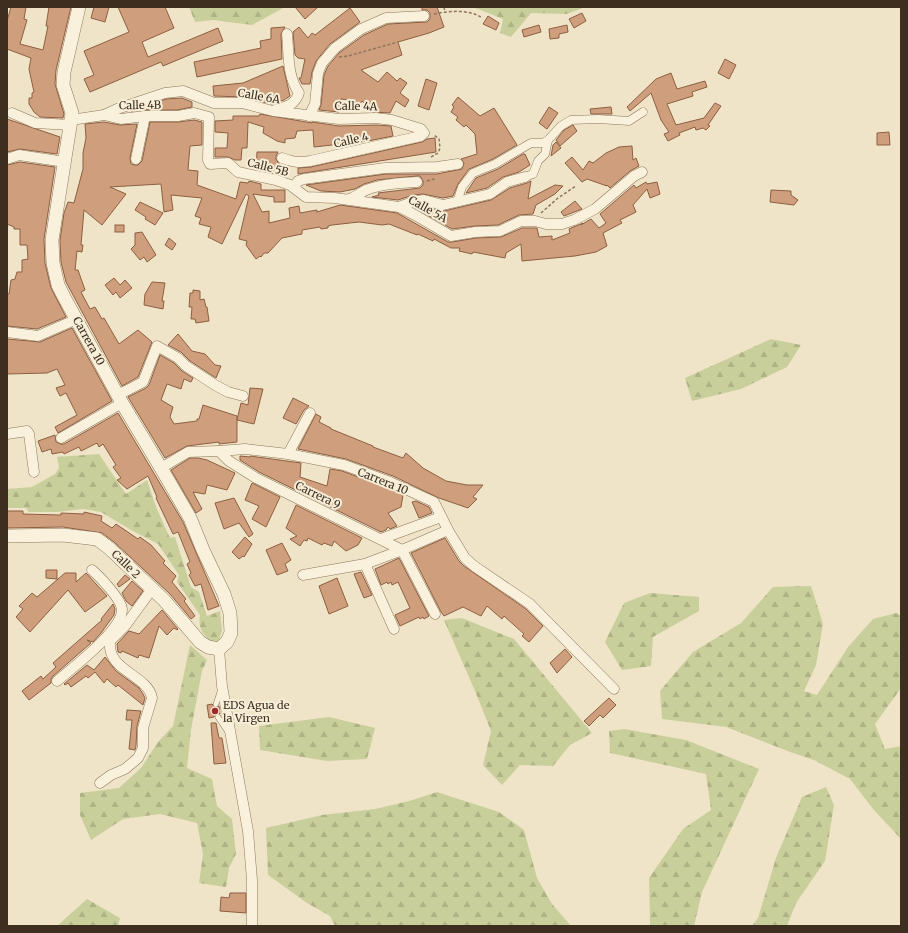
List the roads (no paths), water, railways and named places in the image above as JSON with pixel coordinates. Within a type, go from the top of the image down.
[{"type":"street","name":"Carrera 10","points":[[79,7],[64,72],[63,85],[72,114],[52,240],[53,263],[58,285],[64,297],[120,399],[190,518],[203,550],[224,594],[230,613],[231,633],[226,642],[219,649]]},
{"type":"street","points":[[309,116],[315,104],[318,73],[322,63],[330,53],[361,29],[386,18],[424,16]]},
{"type":"street","points":[[273,111],[292,104],[296,100],[299,93],[293,86],[290,75],[287,34]]},
{"type":"street","name":"Calle 6A","points":[[104,115],[117,109],[165,93],[183,91],[214,103],[242,103],[273,111],[309,116]]},
{"type":"street","points":[[458,202],[462,187],[473,172],[495,164],[531,143],[543,143],[548,140],[561,126],[572,120],[598,119],[629,121],[643,112]]},
{"type":"street","name":"Calle 4B","points":[[12,113],[35,123],[71,123],[104,115],[120,119],[145,116],[178,116],[194,113],[209,117],[208,162]]},
{"type":"street","points":[[136,159],[145,116]]},
{"type":"street","name":"Calle 4A","points":[[309,116],[338,119],[376,118],[392,120],[421,129],[424,133]]},
{"type":"street","name":"Calle 4","points":[[282,158],[300,163],[421,136],[424,133]]},
{"type":"street","points":[[399,207],[415,200],[424,200],[443,205],[490,194],[507,182],[533,174],[538,161],[545,154],[548,140]]},
{"type":"street","points":[[7,159],[19,155],[65,162]]},
{"type":"street","name":"Calle 5B","points":[[208,162],[210,164],[228,163],[238,172],[276,180],[294,187],[306,197],[369,202]]},
{"type":"street","points":[[294,187],[298,181],[304,179],[385,168],[417,166],[437,167],[458,164]]},
{"type":"street","name":"Calle 5A","points":[[369,202],[399,207],[451,236],[475,232],[500,231],[521,221],[562,224],[574,220],[596,209],[634,176],[642,172]]},
{"type":"street","points":[[347,200],[357,197],[365,191],[377,187],[397,183],[417,182]]},
{"type":"street","points":[[7,332],[38,336],[77,319]]},
{"type":"street","points":[[62,438],[143,382],[157,346],[178,358],[186,366],[215,385],[228,392],[244,396]]},
{"type":"street","points":[[288,454],[310,413]]},
{"type":"street","points":[[7,434],[27,431],[29,434],[34,472]]},
{"type":"street","name":"Carrera 10","points":[[219,452],[245,449],[288,454],[344,465],[390,482],[434,502],[448,530],[465,558],[474,566],[530,604],[614,689]]},
{"type":"street","points":[[161,468],[188,452],[219,452]]},
{"type":"street","name":"Carrera 9","points":[[219,452],[229,461],[256,478],[402,550]]},
{"type":"street","points":[[381,539],[442,517]]},
{"type":"street","points":[[303,575],[365,564],[448,530]]},
{"type":"street","name":"Calle 2","points":[[7,536],[63,535],[97,539],[109,548],[164,600],[200,642],[208,647],[219,649]]},
{"type":"street","points":[[402,550],[436,614]]},
{"type":"street","points":[[365,564],[394,629]]},
{"type":"street","points":[[56,681],[109,634],[121,616],[122,609],[120,603],[104,582],[92,570]]},
{"type":"street","points":[[98,645],[110,642],[125,626],[152,589]]},
{"type":"street","points":[[100,783],[111,775],[125,769],[138,758],[143,748],[143,728],[152,698],[151,693],[147,688],[119,665],[111,655],[109,649],[110,642]]},
{"type":"street","points":[[219,649],[222,686],[248,831],[252,880],[252,926]]},
{"type":"lane","points":[[216,704],[222,686]]},
{"type":"lane","points":[[218,717],[231,735]]},
{"type":"place","name":"EDS Agua de la Virgen","points":[[215,711]]}]
